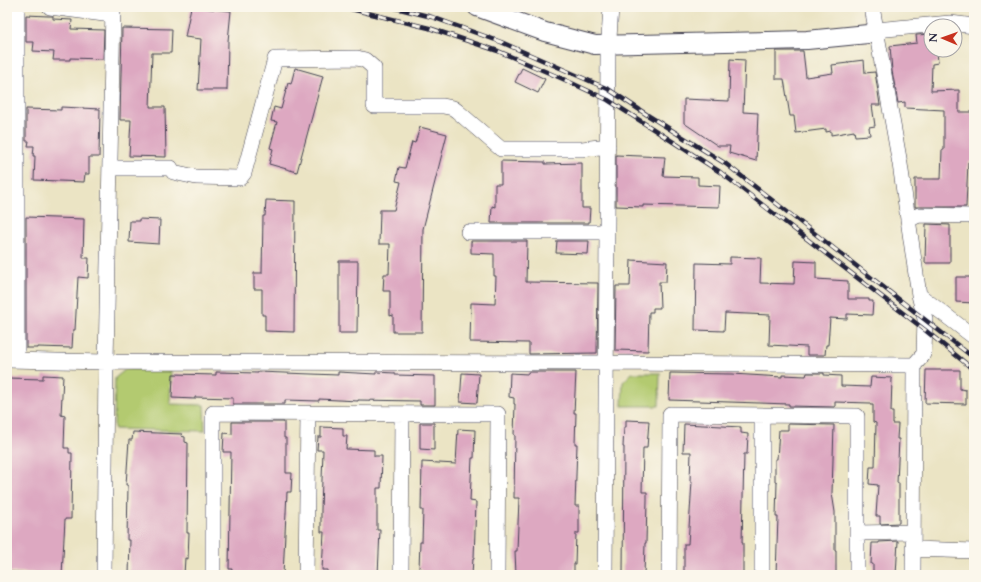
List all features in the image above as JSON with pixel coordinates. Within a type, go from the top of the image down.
[{"type":"street","points":[[17,7],[12,360],[106,362],[914,365]]},
{"type":"street","points":[[50,7],[113,11],[106,362],[104,575]]},
{"type":"street","points":[[477,7],[545,32],[595,45],[806,40],[868,34],[876,30],[950,23],[974,26]]},
{"type":"street","points":[[605,575],[606,232],[608,54],[611,7]]},
{"type":"street","points":[[872,7],[900,164],[919,295],[925,319],[924,354],[914,365],[913,575]]},
{"type":"street","points":[[110,168],[171,168],[173,172],[196,177],[240,178],[244,173],[275,59],[358,58],[365,60],[374,68],[374,106],[443,106],[453,108],[501,149],[582,149],[608,146]]},
{"type":"street","points":[[908,220],[919,215],[974,216]]},
{"type":"street","points":[[468,232],[606,232]]},
{"type":"street","points":[[919,295],[974,337]]},
{"type":"street","points":[[213,575],[213,413],[498,414],[497,575]]},
{"type":"street","points":[[306,575],[308,414]]},
{"type":"street","points":[[401,575],[402,414]]},
{"type":"street","points":[[669,575],[670,414],[857,416],[857,575]]},
{"type":"street","points":[[762,415],[762,575]]},
{"type":"street","points":[[857,533],[913,532]]},
{"type":"street","points":[[913,549],[974,551]]},
{"type":"green space","points":[[7,53],[11,53],[12,104],[7,104]]},
{"type":"green space","points":[[126,369],[171,370],[170,404],[204,405],[205,431],[114,429],[115,378]]},
{"type":"green space","points":[[632,373],[660,373],[659,406],[622,406],[623,382]]},
{"type":"building","points":[[191,7],[231,11],[228,41],[227,90],[198,90],[201,39],[185,37]]},
{"type":"building","points":[[26,15],[53,16],[53,19],[72,20],[71,29],[104,30],[103,59],[70,58],[70,60],[53,60],[54,52],[33,51],[34,42],[26,42]]},
{"type":"building","points":[[122,28],[172,29],[171,53],[152,53],[150,107],[165,107],[166,157],[129,156],[131,120],[120,120]]},
{"type":"building","points":[[916,35],[923,35],[923,58],[938,58],[938,63],[932,64],[931,91],[959,90],[959,112],[974,112],[974,162],[968,162],[966,207],[915,207],[915,179],[941,179],[942,150],[944,150],[944,110],[905,108],[905,102],[898,103],[892,71],[890,46],[917,43]]},
{"type":"building","points":[[776,51],[803,51],[806,77],[833,73],[832,65],[864,60],[865,73],[875,72],[880,105],[872,105],[875,126],[869,127],[870,135],[855,136],[854,131],[831,135],[831,131],[826,132],[826,129],[796,133],[794,116],[790,116],[784,79],[776,79]]},
{"type":"building","points":[[730,59],[745,60],[743,112],[758,113],[756,161],[729,153],[730,146],[718,146],[684,123],[684,99],[729,101]]},
{"type":"building","points":[[295,68],[323,76],[297,172],[269,164],[273,149],[270,148],[277,122],[271,121],[274,107],[281,109],[288,83],[291,84]]},
{"type":"building","points":[[522,68],[545,79],[538,93],[515,82]]},
{"type":"building","points":[[61,107],[100,109],[99,157],[89,157],[89,174],[85,174],[84,182],[34,180],[34,146],[28,146],[29,141],[26,141],[26,109],[61,110]]},
{"type":"building","points":[[420,127],[447,134],[423,229],[422,332],[393,332],[393,315],[390,316],[390,291],[383,291],[384,274],[389,274],[390,244],[379,244],[380,210],[394,210],[401,182],[396,181],[399,167],[405,168],[412,142],[415,143]]},
{"type":"building","points":[[616,155],[665,157],[663,176],[698,177],[698,185],[720,186],[719,207],[643,205],[643,207],[616,206]]},
{"type":"building","points":[[501,161],[545,162],[545,164],[582,163],[582,208],[590,208],[589,223],[491,223],[492,206],[495,207],[495,184],[501,184]]},
{"type":"building","points":[[266,200],[295,201],[294,332],[265,331],[265,315],[262,315],[262,289],[254,289],[254,273],[262,273],[263,216],[265,216]]},
{"type":"building","points":[[26,217],[84,219],[83,258],[89,258],[88,278],[78,277],[75,330],[73,330],[72,348],[26,348]]},
{"type":"building","points":[[139,219],[160,220],[159,244],[129,242],[130,221],[139,221]]},
{"type":"building","points":[[926,224],[950,225],[950,263],[925,263]]},
{"type":"building","points":[[471,241],[527,241],[526,282],[598,283],[597,353],[529,354],[529,343],[470,342],[471,303],[495,304],[496,276],[494,276],[494,254],[471,253]]},
{"type":"building","points":[[557,241],[589,241],[588,254],[556,253]]},
{"type":"building","points":[[730,257],[761,258],[760,283],[794,284],[795,261],[816,262],[816,279],[848,281],[848,299],[869,299],[869,301],[873,301],[872,315],[847,314],[847,319],[830,318],[828,345],[826,345],[825,355],[807,355],[807,347],[769,345],[770,315],[725,313],[724,331],[695,330],[696,263],[730,264]]},
{"type":"building","points":[[631,260],[667,262],[666,282],[659,282],[660,308],[653,308],[653,312],[649,312],[648,351],[615,350],[616,286],[630,286]]},
{"type":"building","points":[[339,261],[358,261],[357,333],[339,333]]},
{"type":"building","points":[[956,277],[974,277],[974,303],[956,302]]},
{"type":"building","points":[[926,370],[960,370],[960,389],[966,390],[966,404],[925,403]]},
{"type":"building","points":[[216,372],[338,375],[338,372],[376,374],[376,372],[395,373],[395,375],[435,376],[435,405],[420,405],[420,401],[358,401],[319,399],[319,401],[285,400],[285,404],[233,404],[233,398],[172,398],[173,374],[216,375]]},
{"type":"building","points":[[528,372],[576,372],[574,413],[576,413],[575,444],[577,444],[575,506],[579,506],[579,533],[576,533],[574,575],[516,575],[515,551],[517,551],[519,498],[514,498],[515,404],[514,398],[509,397],[510,373],[528,374]]},
{"type":"building","points":[[462,373],[479,374],[477,403],[460,402]]},
{"type":"building","points":[[670,373],[732,374],[782,377],[782,375],[806,376],[807,373],[824,373],[824,375],[841,376],[841,386],[870,387],[871,377],[892,378],[891,412],[893,412],[893,424],[898,424],[897,439],[899,439],[897,483],[899,483],[899,523],[880,524],[880,516],[876,516],[878,485],[869,484],[870,467],[875,467],[876,423],[873,422],[873,405],[870,405],[870,403],[835,402],[835,407],[669,400]]},
{"type":"building","points":[[43,375],[63,376],[61,415],[65,416],[64,448],[69,448],[69,453],[72,453],[71,519],[65,519],[62,575],[7,572],[7,378],[43,379]]},
{"type":"building","points":[[626,420],[649,421],[647,448],[643,448],[642,492],[647,492],[644,575],[623,575],[623,447],[624,427],[626,427]]},
{"type":"building","points":[[232,422],[284,422],[284,438],[286,438],[286,473],[292,473],[291,492],[287,492],[283,575],[231,575],[232,569],[229,569],[231,452],[223,452],[224,433],[232,434]]},
{"type":"building","points":[[420,423],[434,423],[434,450],[420,449]]},
{"type":"building","points":[[684,424],[741,427],[741,433],[748,434],[747,454],[744,454],[742,543],[743,575],[684,575],[684,544],[688,544],[692,481],[690,481],[691,452],[683,452]]},
{"type":"building","points":[[788,424],[834,425],[832,493],[835,512],[836,575],[776,574],[778,517],[776,517],[777,482],[775,481],[775,459],[777,459],[779,430],[788,430]]},
{"type":"building","points":[[321,427],[343,428],[343,436],[347,436],[346,449],[374,450],[374,456],[382,456],[381,488],[377,488],[377,530],[380,530],[378,575],[328,575],[328,570],[322,570],[324,532],[321,532],[323,450],[317,450],[318,437],[321,437]]},
{"type":"building","points":[[458,429],[475,430],[470,501],[476,502],[472,575],[422,575],[422,569],[419,569],[423,510],[421,510],[422,462],[456,464]]},
{"type":"building","points":[[133,432],[182,434],[181,436],[185,437],[185,442],[188,443],[187,533],[189,533],[188,559],[185,558],[184,575],[129,575],[130,540],[127,540],[128,485],[126,485],[129,440],[132,440]]},
{"type":"building","points":[[898,541],[896,575],[873,575],[873,564],[871,564],[872,543]]},
{"type":"railway","points":[[343,7],[429,28],[498,51],[608,100],[720,172],[925,330],[974,370]]},
{"type":"railway","points":[[392,7],[432,17],[501,42],[608,89],[726,164],[974,358]]}]
